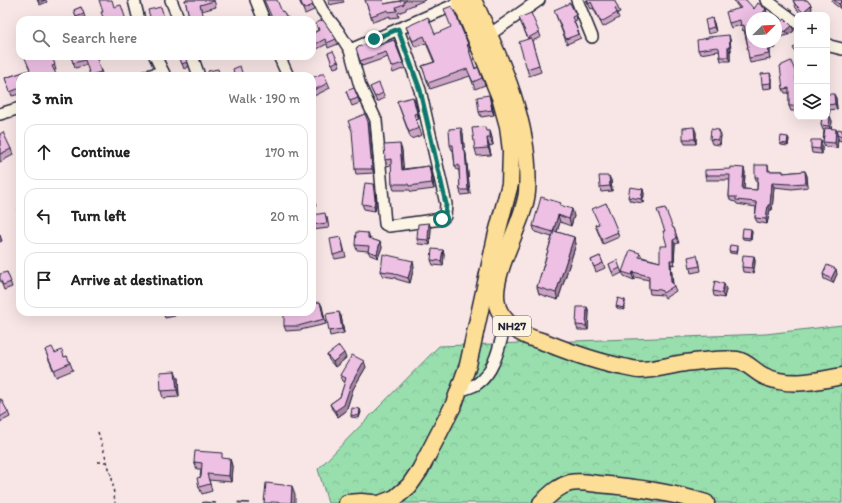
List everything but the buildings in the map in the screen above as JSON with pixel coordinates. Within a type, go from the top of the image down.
[{"type":"highway","name":"NH27","points":[[464,1],[489,35],[507,77],[520,125],[528,163],[527,194],[517,227],[504,258],[495,297],[498,310],[506,322],[523,334],[582,357],[640,370],[685,363],[739,360],[764,376],[791,384],[842,376]]},
{"type":"highway","name":"NH27","points":[[382,503],[395,498],[409,486],[420,470],[454,404],[468,365],[496,236],[510,184],[511,151],[508,126],[500,97],[464,1]]},
{"type":"highway","points":[[540,503],[560,486],[572,482],[656,490],[688,497],[706,503]]},
{"type":"highway","points":[[347,503],[373,503]]},
{"type":"street","points":[[134,0],[138,16]]},
{"type":"street","points":[[171,0],[177,16]]},
{"type":"street","points":[[256,0],[262,16]]},
{"type":"street","points":[[317,0],[322,10],[350,50],[360,86],[376,120],[385,224],[389,226],[442,219],[445,216],[446,204],[422,97],[398,29]]},
{"type":"street","points":[[489,35],[539,0]]},
{"type":"street","points":[[577,0],[592,37]]},
{"type":"street","points":[[766,0],[794,21]]},
{"type":"street","points":[[350,50],[464,1]]},
{"type":"street","points":[[830,46],[842,49]]},
{"type":"street","points":[[157,60],[163,72]]},
{"type":"street","points":[[193,60],[198,72]]},
{"type":"street","points":[[281,60],[286,72]]},
{"type":"street","points":[[0,114],[16,109]]},
{"type":"street","points":[[459,391],[478,383],[489,371],[498,350],[506,322]]},
{"type":"path","points":[[98,432],[112,478],[115,503]]},
{"type":"path","points":[[98,462],[108,462]]},
{"type":"green space","points":[[842,325],[842,503],[328,503],[318,469],[439,346],[766,334]]},
{"type":"route","points":[[374,39],[398,29],[420,90],[446,204],[445,216],[442,219]]}]
